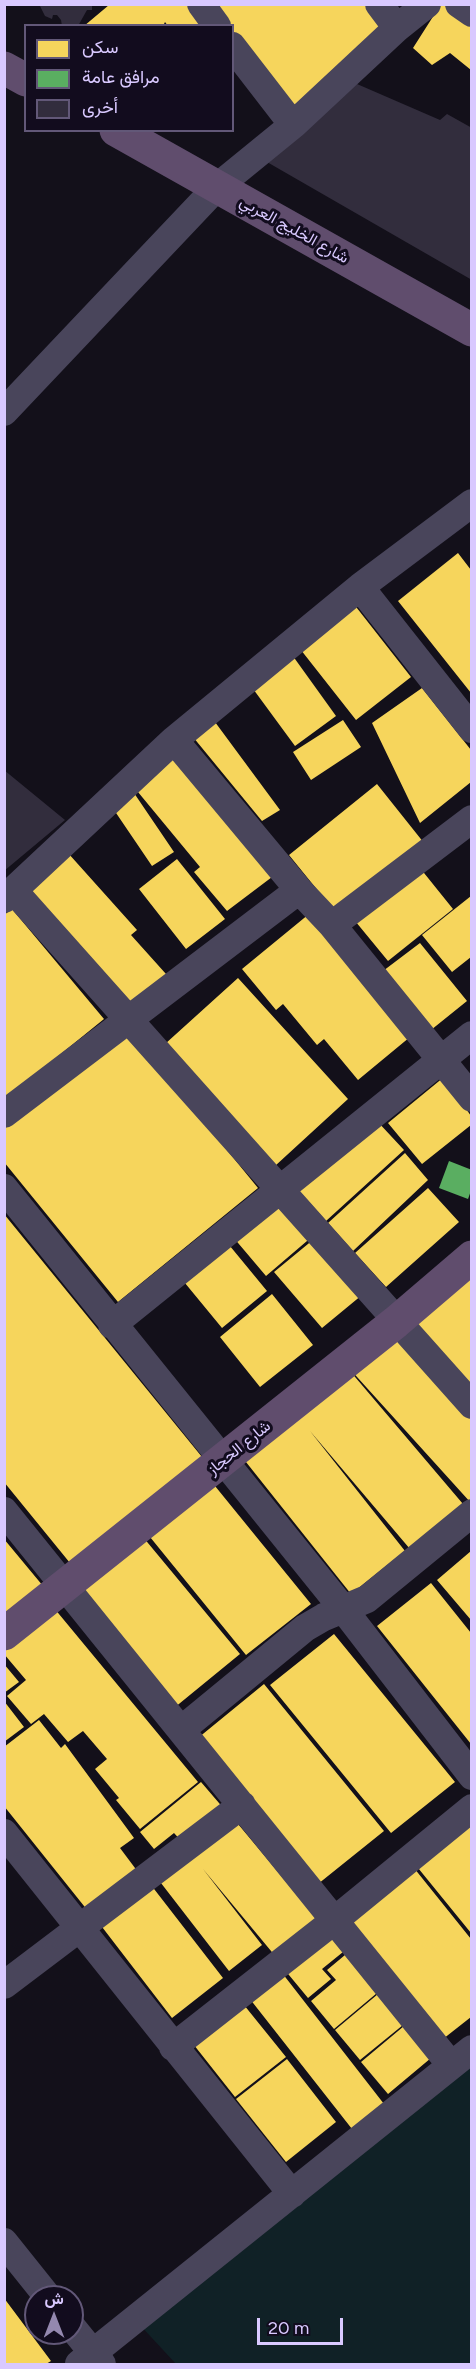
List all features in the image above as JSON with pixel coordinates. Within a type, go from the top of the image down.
[{"type":"main road","points":[[4,68],[24,79]]},
{"type":"main road","name":"شارع الخليج العربي","points":[[120,132],[471,330]]},
{"type":"main road","name":"شارع الحجاز","points":[[4,1634],[396,1322],[471,1257]]},
{"type":"street","points":[[201,4],[216,24]]},
{"type":"street","points":[[379,4],[397,28]]},
{"type":"street","points":[[4,412],[217,187],[293,125],[397,28],[427,4]]},
{"type":"street","points":[[459,4],[471,13]]},
{"type":"street","points":[[234,49],[293,125]]},
{"type":"street","points":[[471,503],[360,587],[174,740],[9,895],[129,1020],[471,1405]]},
{"type":"street","points":[[360,587],[471,729]]},
{"type":"street","points":[[174,740],[299,890],[332,925],[471,1098]]},
{"type":"street","points":[[332,925],[471,819]]},
{"type":"street","points":[[4,1114],[299,890]]},
{"type":"street","points":[[112,1325],[471,1035]]},
{"type":"street","points":[[4,1188],[112,1325],[344,1610],[471,1776]]},
{"type":"street","points":[[4,1510],[335,1920],[461,2057],[91,2361],[82,2345]]},
{"type":"street","points":[[181,1730],[305,1629],[324,1617],[344,1610],[377,1592],[471,1513]]},
{"type":"street","points":[[4,1985],[242,1805]]},
{"type":"street","points":[[173,2047],[335,1920],[471,1808]]},
{"type":"street","points":[[4,1833],[292,2194]]},
{"type":"street","points":[[4,2242],[38,2285]]},
{"type":"shaded area","points":[[471,2065],[471,2364],[176,2364],[139,2324]]},
{"type":"building: سكن","points":[[441,4],[447,4],[471,22],[471,70],[450,53],[432,65],[413,48]]},
{"type":"building: سكن","points":[[109,5],[194,5],[209,24],[166,24],[165,22],[164,24],[86,24]]},
{"type":"building: سكن","points":[[211,5],[369,5],[387,27],[294,114],[234,36],[234,24],[225,24]]},
{"type":"building: سكن","points":[[458,553],[471,570],[471,693],[398,601]]},
{"type":"building: سكن","points":[[353,603],[411,677],[356,720],[297,645]]},
{"type":"building: سكن","points":[[290,652],[336,716],[295,746],[248,682]]},
{"type":"building: سكن","points":[[422,688],[471,750],[471,782],[420,823],[372,723]]},
{"type":"building: سكن","points":[[343,720],[361,747],[311,780],[293,752]]},
{"type":"building: سكن","points":[[215,722],[280,810],[262,821],[193,737]]},
{"type":"building: سكن","points":[[174,751],[276,874],[227,911],[194,872],[200,867],[133,786]]},
{"type":"building: سكن","points":[[377,784],[424,843],[336,913],[289,855]]},
{"type":"building: سكن","points":[[134,793],[174,852],[152,866],[112,807]]},
{"type":"building: سكن","points":[[68,853],[137,930],[131,935],[166,974],[131,1006],[26,891]]},
{"type":"building: سكن","points":[[177,859],[225,919],[186,949],[139,889]]},
{"type":"building: سكن","points":[[416,863],[453,909],[388,961],[351,916]]},
{"type":"building: سكن","points":[[471,896],[471,957],[452,972],[422,935]]},
{"type":"building: سكن","points":[[12,909],[104,1019],[4,1100],[4,915]]},
{"type":"building: سكن","points":[[309,914],[410,1037],[358,1080],[324,1039],[317,1045],[283,1004],[276,1010],[242,969]]},
{"type":"building: سكن","points":[[420,943],[467,1001],[431,1030],[383,971]]},
{"type":"building: سكن","points":[[238,978],[348,1099],[275,1166],[165,1044]]},
{"type":"building: سكن","points":[[128,1029],[258,1188],[118,1302],[4,1162],[4,1129]]},
{"type":"building: سكن","points":[[444,1077],[471,1116],[471,1125],[422,1164],[388,1123]]},
{"type":"building: سكن","points":[[377,1121],[404,1150],[326,1221],[299,1191]]},
{"type":"building: سكن","points":[[405,1153],[428,1180],[353,1251],[328,1223]]},
{"type":"building: سكن","points":[[428,1188],[459,1222],[386,1287],[355,1253]]},
{"type":"building: سكن","points":[[280,1196],[314,1235],[266,1276],[233,1237]]},
{"type":"building: سكن","points":[[4,1214],[202,1457],[70,1563],[4,1482]]},
{"type":"building: سكن","points":[[314,1239],[362,1295],[322,1328],[274,1272]]},
{"type":"building: سكن","points":[[225,1240],[267,1291],[222,1328],[180,1277]]},
{"type":"building: سكن","points":[[471,1260],[471,1387],[408,1318]]},
{"type":"building: سكن","points":[[272,1294],[313,1345],[260,1387],[220,1337]]},
{"type":"building: سكن","points":[[392,1328],[471,1417],[471,1503],[348,1367]]},
{"type":"building: سكن","points":[[350,1371],[463,1504],[410,1549],[310,1431],[405,1551],[351,1594],[242,1457]]},
{"type":"building: سكن","points":[[215,1486],[311,1604],[246,1655],[150,1537]]},
{"type":"building: سكن","points":[[143,1537],[240,1654],[174,1708],[77,1591]]},
{"type":"building: سكن","points":[[4,1539],[48,1592],[4,1627]]},
{"type":"building: سكن","points":[[471,1551],[471,1620],[437,1580]]},
{"type":"building: سكن","points":[[431,1583],[471,1633],[471,1744],[377,1626]]},
{"type":"building: سكن","points":[[54,1608],[198,1782],[140,1829],[116,1800],[119,1798],[95,1769],[107,1759],[83,1731],[68,1742],[44,1714],[31,1724],[7,1696],[26,1680],[4,1654],[4,1648]]},
{"type":"building: سكن","points":[[334,1634],[455,1782],[391,1833],[270,1685]]},
{"type":"building: سكن","points":[[4,1664],[19,1682],[4,1693]]},
{"type":"building: سكن","points":[[264,1684],[384,1831],[318,1884],[198,1738]]},
{"type":"building: سكن","points":[[4,1701],[24,1727],[4,1742]]},
{"type":"building: سكن","points":[[39,1720],[61,1748],[65,1744],[134,1838],[120,1848],[141,1876],[92,1916],[4,1806],[4,1747]]},
{"type":"building: سكن","points":[[201,1782],[225,1810],[184,1844],[174,1833],[154,1849],[140,1832]]},
{"type":"building: سكن","points":[[471,1817],[471,1933],[414,1863]]},
{"type":"building: سكن","points":[[233,1818],[319,1921],[276,1957],[203,1869],[262,1945],[229,1971],[154,1874]]},
{"type":"building: سكن","points":[[414,1868],[471,1939],[471,2017],[443,2039],[347,1922]]},
{"type":"building: سكن","points":[[151,1885],[223,1978],[172,2018],[99,1923]]},
{"type":"building: سكن","points":[[328,1934],[343,1952],[322,1969],[331,1979],[308,1998],[284,1969]]},
{"type":"building: سكن","points":[[345,1955],[377,1993],[334,2029],[311,2001],[336,1980],[327,1970]]},
{"type":"building: سكن","points":[[279,1969],[384,2104],[352,2129],[246,1994]]},
{"type":"building: سكن","points":[[378,1994],[403,2025],[360,2060],[335,2030]]},
{"type":"building: سكن","points":[[240,2000],[286,2057],[235,2097],[190,2040]]},
{"type":"building: سكن","points":[[404,2026],[431,2058],[388,2094],[361,2062]]},
{"type":"building: سكن","points":[[287,2059],[336,2122],[286,2162],[236,2099]]},
{"type":"building: سكن","points":[[4,2298],[24,2325],[24,2345],[39,2345],[51,2361],[46,2364],[4,2364]]},
{"type":"building: مرافق عامة","points":[[449,1161],[472,1170],[472,1188],[468,1199],[439,1188]]},
{"type":"building: أخرى","points":[[39,4],[92,4],[92,10],[87,10],[79,24],[62,24],[57,15],[53,15],[52,19],[45,16]]},
{"type":"building: أخرى","points":[[357,84],[440,120],[447,114],[472,128],[472,280],[267,162]]},
{"type":"building: أخرى","points":[[4,770],[65,820],[4,871]]}]
